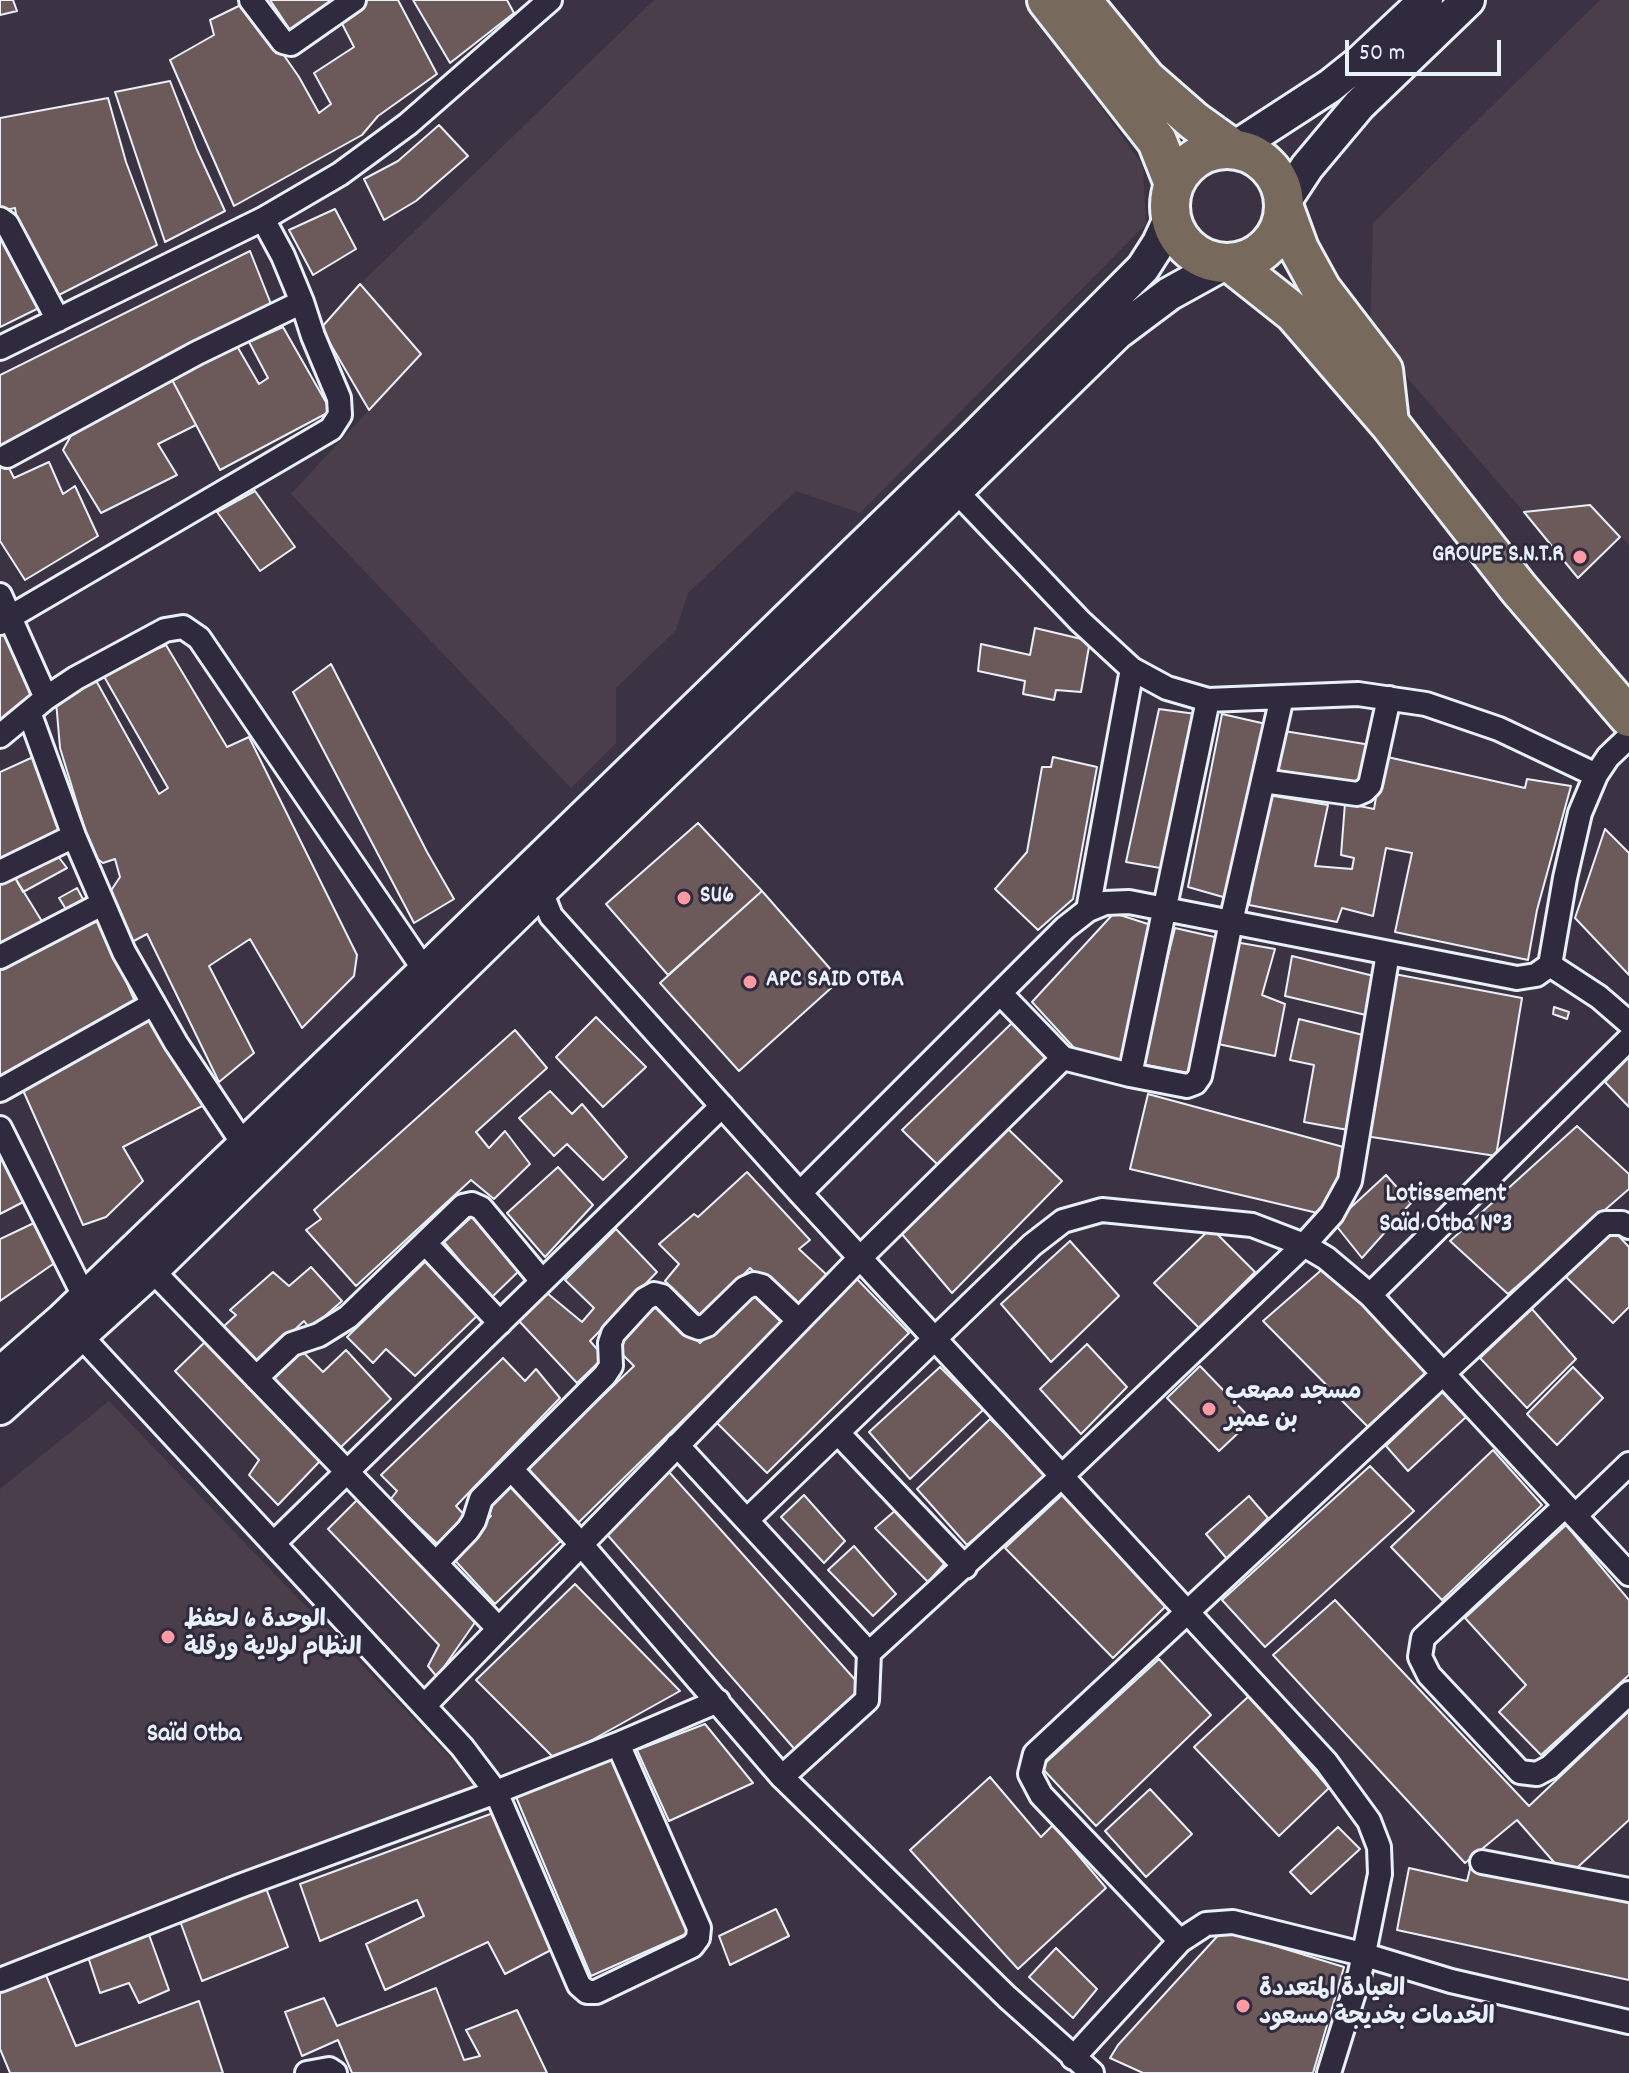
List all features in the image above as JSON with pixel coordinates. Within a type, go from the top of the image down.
[{"type":"highway","points":[[1047,0],[1157,141],[1173,200],[1178,235],[1190,249],[1206,259],[1228,263],[1247,259],[1262,251],[1274,239],[1281,225],[1284,205]]},
{"type":"highway","points":[[1081,0],[1146,79],[1194,121],[1233,149]]},
{"type":"highway","points":[[1173,200],[1192,160],[1219,149],[1249,153],[1273,172],[1281,186],[1299,249],[1321,289],[1383,370],[1389,423]]},
{"type":"highway","points":[[1228,263],[1294,313],[1389,423],[1519,589],[1629,717]]},
{"type":"main road","points":[[1233,149],[1330,86],[1426,0]]},
{"type":"main road","points":[[1284,205],[1307,167],[1359,105],[1468,0]]},
{"type":"main road","points":[[0,1374],[85,1298],[425,971],[531,895],[810,598],[1123,290],[1151,255],[1173,200]]},
{"type":"main road","points":[[0,1408],[152,1270],[531,895],[956,491],[1117,333],[1169,294],[1228,263]]},
{"type":"street","points":[[251,0],[283,42],[291,44],[354,0]]},
{"type":"street","points":[[0,348],[263,219],[340,174],[408,124],[550,0]]},
{"type":"street","points":[[0,219],[7,224],[58,320]]},
{"type":"street","points":[[5,620],[331,429],[340,415],[339,398],[283,256],[263,219]]},
{"type":"street","points":[[7,456],[197,353],[302,302]]},
{"type":"street","points":[[956,491],[1080,621],[1132,669],[1167,688],[1208,700],[1358,694],[1426,704],[1499,729],[1596,775]]},
{"type":"street","points":[[0,595],[5,620],[38,705],[74,836],[102,904],[153,1004],[244,1145]]},
{"type":"street","points":[[0,736],[76,678],[165,630],[183,627],[199,638],[425,971]]},
{"type":"street","points":[[1088,910],[1132,669]]},
{"type":"street","points":[[1000,993],[1063,1058],[1187,1086],[1195,1083],[1200,1076],[1282,697]]},
{"type":"street","points":[[1263,781],[1357,794],[1364,791],[1370,785],[1389,698]]},
{"type":"street","points":[[1130,1075],[1208,700]]},
{"type":"street","points":[[800,1193],[1065,928],[1088,910],[1105,903],[1129,902],[1517,978],[1536,975],[1550,965],[1580,813],[1596,775],[1608,757],[1629,737]]},
{"type":"street","points":[[0,872],[74,836]]},
{"type":"street","points":[[531,895],[800,1193],[1326,1762],[1369,1821],[1379,1847],[1380,1874],[1360,1973],[1329,2073]]},
{"type":"street","points":[[0,957],[102,904]]},
{"type":"street","points":[[869,1653],[1063,1475],[1304,1245],[1332,1214],[1350,1181],[1388,953]]},
{"type":"street","points":[[1550,965],[1599,997],[1629,1023]]},
{"type":"street","points":[[0,1090],[153,1004]]},
{"type":"street","points":[[1370,1295],[1629,1039]]},
{"type":"street","points":[[425,1705],[861,1257],[1063,1058]]},
{"type":"street","points":[[274,1543],[722,1106]]},
{"type":"street","points":[[0,1128],[85,1298]]},
{"type":"street","points":[[256,1378],[292,1344],[319,1335],[348,1317],[463,1206],[472,1204],[481,1208],[542,1281]]},
{"type":"street","points":[[747,1520],[1032,1245],[1063,1221],[1102,1210],[1252,1225],[1304,1245],[1326,1258],[1370,1295],[1629,1574]]},
{"type":"street","points":[[1180,1941],[1041,1795],[1030,1774],[1035,1754],[1605,1223],[1622,1223],[1629,1227]]},
{"type":"street","points":[[425,1243],[500,1323]]},
{"type":"street","points":[[152,1270],[499,1629]]},
{"type":"street","points":[[436,1563],[468,1530],[481,1499],[605,1375],[611,1366],[610,1343],[613,1334],[645,1299],[654,1294],[662,1296],[691,1325],[699,1328],[707,1325],[745,1288],[754,1284],[762,1286],[799,1321]]},
{"type":"street","points":[[80,1335],[425,1705],[496,1792],[579,1985],[587,1992],[596,1992],[692,1946],[698,1938],[699,1928],[618,1744]]},
{"type":"street","points":[[838,1433],[965,1567]]},
{"type":"street","points":[[677,1445],[869,1653],[867,1700],[782,1777]]},
{"type":"street","points":[[1629,1464],[1423,1638],[1420,1657],[1429,1675],[1520,1772],[1537,1774],[1550,1767],[1629,1693]]},
{"type":"street","points":[[511,1469],[580,1543],[782,1777],[1092,2073]]},
{"type":"street","points":[[0,1980],[240,1886],[496,1792],[718,1701]]},
{"type":"street","points":[[1482,1862],[1629,1890]]},
{"type":"street","points":[[1073,2058],[1180,1941],[1206,1924],[1233,1922],[1362,1954],[1451,1981],[1629,2022]]},
{"type":"street","points":[[307,2073],[329,2069],[335,2073]]},
{"type":"shaded area","points":[[654,0],[1024,0],[1143,166],[1146,224],[860,513],[796,491],[688,593],[676,630],[616,688],[616,743],[571,788],[291,494],[421,354],[360,284]]},
{"type":"shaded area","points":[[1600,0],[1629,0],[1629,545],[1590,505],[1524,512],[1370,335],[1373,223]]},
{"type":"shaded area","name":"الوحدة 6 لحفظ النظام لولاية ورقلة","points":[[109,1401],[477,1785],[0,1965],[0,1489]]},
{"type":"building","points":[[0,0],[13,0],[17,11],[0,15]]},
{"type":"building","points":[[270,0],[334,0],[290,30]]},
{"type":"building","points":[[361,0],[398,0],[437,74],[378,116],[362,135],[234,206],[170,60],[214,35],[210,20],[247,2],[299,77],[319,113],[331,104],[314,73],[354,47],[337,14]]},
{"type":"building","points":[[413,0],[507,0],[514,13],[450,63]]},
{"type":"building","points":[[170,81],[225,211],[165,242],[115,92]]},
{"type":"building","points":[[108,98],[126,162],[157,245],[51,299],[20,237],[15,208],[0,211],[0,118]]},
{"type":"building","points":[[439,125],[468,156],[416,201],[384,220],[364,179],[398,161]]},
{"type":"building","points":[[335,209],[356,249],[313,275],[289,230]]},
{"type":"building","points":[[0,225],[45,305],[0,327]]},
{"type":"building","points":[[250,251],[271,304],[56,416],[0,456],[0,375]]},
{"type":"building","points":[[360,284],[421,354],[369,410],[321,328]]},
{"type":"building","points":[[283,327],[331,411],[220,470],[170,376],[234,341],[259,384],[268,378],[249,342]]},
{"type":"building","points":[[170,376],[196,425],[158,444],[177,475],[101,513],[63,450],[78,423]]},
{"type":"building","points":[[49,462],[63,494],[75,486],[98,536],[25,580],[0,541],[0,468],[7,464],[14,478]]},
{"type":"building","points":[[255,491],[295,547],[260,571],[217,512]]},
{"type":"building","name":"GROUPE S.N.T.R","points":[[1590,505],[1620,537],[1578,578],[1524,512]]},
{"type":"building","points":[[1035,628],[1090,641],[1081,692],[1056,690],[1054,700],[1023,694],[1025,681],[978,671],[981,644],[1030,655]]},
{"type":"building","points":[[0,630],[35,693],[0,722]]},
{"type":"building","points":[[166,645],[227,747],[249,737],[357,955],[354,976],[302,1028],[250,939],[209,966],[254,1053],[219,1082],[147,934],[130,943],[108,895],[120,877],[115,859],[103,863],[93,856],[60,748],[56,701],[93,675],[159,794],[168,788],[102,673]]},
{"type":"building","points":[[331,664],[454,899],[414,923],[293,692]]},
{"type":"building","points":[[1159,709],[1196,714],[1166,869],[1126,862]]},
{"type":"building","points":[[1222,714],[1266,724],[1230,899],[1188,887]]},
{"type":"building","points":[[1284,731],[1371,745],[1361,785],[1277,770]]},
{"type":"building","points":[[42,753],[69,831],[0,861],[0,772]]},
{"type":"building","points":[[1383,756],[1525,788],[1527,779],[1571,786],[1537,910],[1528,960],[1395,932],[1412,853],[1386,848],[1373,916],[1342,908],[1337,922],[1249,905],[1268,795],[1328,805],[1315,866],[1352,869],[1354,858],[1341,855],[1345,803],[1374,809]]},
{"type":"building","points":[[1053,757],[1097,767],[1073,899],[1038,930],[995,889],[1027,852],[1042,767],[1051,767]]},
{"type":"building","name":"SU6","points":[[698,823],[762,891],[668,975],[606,904]]},
{"type":"building","points":[[1605,829],[1629,853],[1629,975],[1575,918]]},
{"type":"building","points":[[57,855],[67,868],[23,892],[14,876]]},
{"type":"building","points":[[14,876],[43,923],[0,946],[0,883]]},
{"type":"building","points":[[77,888],[85,903],[69,914],[59,898]]},
{"type":"building","name":"APC SAID OTBA","points":[[762,891],[840,980],[739,1071],[660,983]]},
{"type":"building","points":[[1114,913],[1154,926],[1122,1060],[1076,1050],[1032,1002]]},
{"type":"building","points":[[97,914],[136,1004],[0,1078],[0,963]]},
{"type":"building","points":[[1175,928],[1219,938],[1193,1074],[1141,1064]]},
{"type":"building","points":[[1235,942],[1275,949],[1262,995],[1285,1004],[1275,1056],[1218,1044]]},
{"type":"building","points":[[1292,956],[1378,977],[1370,1016],[1285,996]]},
{"type":"building","points":[[1389,973],[1522,998],[1496,1156],[1365,1136]]},
{"type":"building","points":[[1554,1007],[1569,1012],[1567,1019],[1553,1014]]},
{"type":"building","points":[[596,1017],[646,1067],[603,1107],[556,1057]]},
{"type":"building","points":[[152,1018],[204,1105],[123,1147],[143,1181],[106,1217],[83,1225],[22,1088]]},
{"type":"building","points":[[1299,1019],[1367,1036],[1348,1130],[1304,1122],[1314,1065],[1290,1060]]},
{"type":"building","points":[[1014,1021],[1050,1058],[938,1165],[902,1130]]},
{"type":"building","points":[[515,1030],[547,1068],[476,1132],[489,1148],[505,1131],[530,1164],[494,1199],[471,1180],[356,1286],[306,1230],[321,1219],[314,1210]]},
{"type":"building","points":[[1629,1057],[1629,1107],[1605,1082]]},
{"type":"building","points":[[550,1091],[572,1114],[582,1104],[627,1157],[603,1180],[567,1144],[554,1156],[519,1118]]},
{"type":"building","points":[[1148,1094],[1347,1148],[1326,1215],[1130,1169]]},
{"type":"building","points":[[1577,1126],[1629,1174],[1629,1189],[1508,1294],[1450,1241]]},
{"type":"building","points":[[1006,1127],[1062,1181],[952,1293],[901,1233]]},
{"type":"building","points":[[0,1151],[25,1201],[0,1214]]},
{"type":"building","points":[[558,1167],[593,1205],[545,1257],[507,1213]]},
{"type":"building","points":[[747,1172],[810,1240],[799,1249],[828,1276],[794,1309],[750,1268],[702,1317],[665,1281],[679,1264],[659,1244],[694,1214],[698,1217]]},
{"type":"building","points":[[1386,1175],[1411,1203],[1362,1258],[1334,1223]]},
{"type":"building","points":[[476,1213],[521,1269],[491,1298],[444,1242]]},
{"type":"building","points":[[36,1222],[56,1262],[0,1301],[0,1239]]},
{"type":"building","points":[[1211,1228],[1255,1272],[1199,1328],[1154,1283]]},
{"type":"building","points":[[616,1229],[657,1272],[590,1341],[604,1357],[577,1383],[519,1321],[547,1293],[582,1322],[594,1308],[565,1280]]},
{"type":"building","points":[[1614,1231],[1629,1247],[1629,1307],[1613,1323],[1565,1276]]},
{"type":"building","points":[[1070,1241],[1119,1296],[1051,1362],[1001,1304]]},
{"type":"building","points":[[428,1259],[480,1313],[415,1376],[386,1349],[373,1363],[347,1337]]},
{"type":"building","points":[[1326,1266],[1428,1375],[1375,1434],[1263,1321]]},
{"type":"building","points":[[311,1267],[342,1301],[310,1329],[304,1321],[258,1364],[223,1327],[236,1315],[230,1310],[273,1272],[289,1286]]},
{"type":"building","points":[[855,1277],[909,1333],[767,1473],[714,1420]]},
{"type":"building","points":[[757,1289],[786,1319],[576,1525],[525,1470],[634,1366],[615,1347],[658,1304],[700,1343]]},
{"type":"building","points":[[1532,1309],[1576,1359],[1527,1408],[1480,1358]]},
{"type":"building","points":[[206,1341],[320,1461],[278,1505],[249,1475],[259,1460],[175,1371]]},
{"type":"building","points":[[1087,1344],[1127,1387],[1081,1434],[1040,1389]]},
{"type":"building","points":[[298,1347],[323,1372],[346,1350],[391,1399],[338,1450],[270,1373]]},
{"type":"building","points":[[503,1358],[525,1381],[536,1369],[560,1398],[456,1506],[469,1520],[443,1549],[390,1500],[397,1491],[381,1475]]},
{"type":"building","name":"مسجد مصعب بن عمير","points":[[1200,1366],[1252,1420],[1219,1451],[1167,1398]]},
{"type":"building","points":[[940,1367],[983,1410],[910,1479],[869,1432]]},
{"type":"building","points":[[1573,1367],[1603,1398],[1557,1445],[1527,1414]]},
{"type":"building","points":[[1442,1392],[1466,1417],[1408,1471],[1386,1446]]},
{"type":"building","points":[[990,1419],[1048,1475],[967,1545],[917,1489]]},
{"type":"building","points":[[1493,1450],[1542,1505],[1442,1600],[1391,1547]]},
{"type":"building","points":[[1370,1466],[1414,1511],[1265,1647],[1222,1600]]},
{"type":"building","points":[[669,1472],[867,1693],[798,1753],[604,1531]]},
{"type":"building","points":[[514,1479],[566,1536],[495,1604],[450,1555],[491,1516],[483,1509]]},
{"type":"building","points":[[1063,1494],[1167,1605],[1113,1658],[1005,1548]]},
{"type":"building","points":[[804,1495],[845,1541],[824,1563],[781,1517]]},
{"type":"building","points":[[1249,1496],[1268,1518],[1227,1559],[1206,1534]]},
{"type":"building","points":[[360,1497],[476,1621],[437,1677],[428,1666],[439,1645],[328,1529]]},
{"type":"building","points":[[897,1509],[946,1562],[928,1582],[875,1528]]},
{"type":"building","points":[[1566,1525],[1629,1600],[1629,1675],[1541,1755],[1499,1712],[1526,1685],[1465,1618]]},
{"type":"building","points":[[854,1546],[896,1594],[873,1616],[828,1570]]},
{"type":"building","points":[[575,1584],[680,1691],[556,1760],[476,1680]]},
{"type":"building","points":[[1335,1600],[1529,1806],[1629,1711],[1629,1820],[1567,1877],[1517,1820],[1465,1863],[1273,1655]]},
{"type":"building","points":[[1159,1659],[1211,1715],[1096,1826],[1041,1767]]},
{"type":"building","points":[[1249,1696],[1329,1788],[1279,1836],[1194,1747]]},
{"type":"building","points":[[705,1724],[753,1783],[669,1821],[637,1750]]},
{"type":"building","points":[[612,1757],[688,1933],[591,1976],[516,1797]]},
{"type":"building","points":[[990,1777],[1041,1837],[1053,1825],[1106,1888],[1018,1969],[910,1850]]},
{"type":"building","points":[[1150,1789],[1192,1834],[1146,1877],[1105,1831]]},
{"type":"building","points":[[496,1812],[551,1950],[505,1974],[488,1942],[385,1990],[366,1944],[424,1916],[417,1900],[320,1941],[300,1884]]},
{"type":"building","points":[[1338,1827],[1360,1849],[1311,1894],[1290,1872]]},
{"type":"building","points":[[1471,1865],[1629,1901],[1629,1980],[1397,1930],[1409,1868],[1467,1881]]},
{"type":"building","points":[[266,1888],[288,1947],[202,1981],[180,1921]]},
{"type":"building","points":[[776,1909],[789,1936],[730,1965],[719,1936]]},
{"type":"building","name":"العيادة المتعددة الخدمات بخديجة مسعود","points":[[1223,1930],[1344,1967],[1313,2073],[1143,2073],[1110,2058],[1118,2045]]},
{"type":"building","points":[[148,1932],[169,1990],[139,2003],[129,1983],[100,1993],[88,1957]]},
{"type":"building","points":[[1056,1948],[1097,1989],[1073,2018],[1029,1977]]},
{"type":"building","points":[[43,1968],[76,2046],[199,2001],[223,2073],[10,2073],[0,2049],[0,1985]]},
{"type":"building","points":[[436,1988],[464,2060],[480,2056],[466,2030],[517,2010],[547,2073],[352,2073],[338,2040],[302,2056],[285,2012],[324,1998],[337,2026]]},
{"type":"place","name":"GROUPE S.N.T.R","points":[[1580,557]]},
{"type":"place","name":"SU6","points":[[684,898]]},
{"type":"place","name":"APC SAID OTBA","points":[[750,982]]},
{"type":"place","name":"مسجد مصعب بن عمير","points":[[1209,1409]]},
{"type":"place","name":"الوحدة 6 لحفظ النظام لولاية ورقلة","points":[[168,1637]]},
{"type":"place","name":"العيادة المتعددة الخدمات بخديجة مسعود","points":[[1243,2006]]},
{"type":"district","name":"Lotissement Saïd Otba N°3","points":[[1446,1211]]},
{"type":"district","name":"Saïd Otba","points":[[194,1736]]}]
